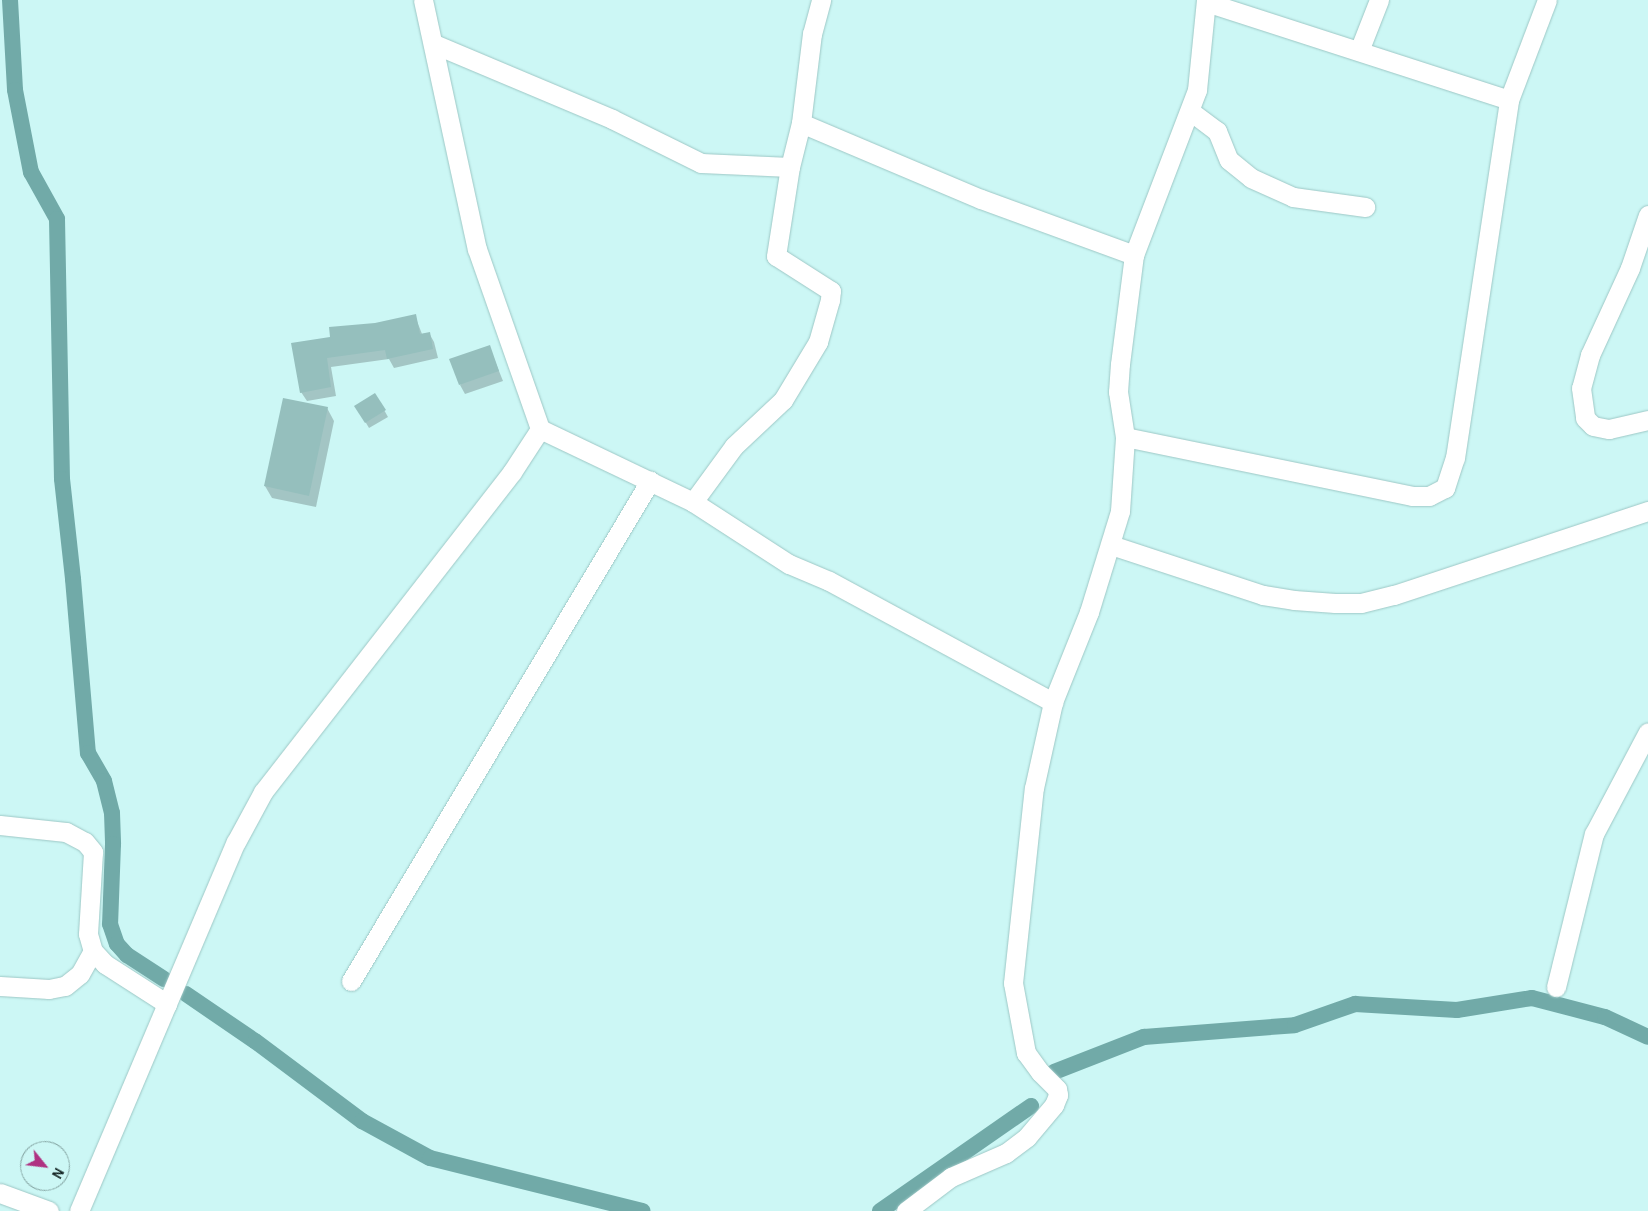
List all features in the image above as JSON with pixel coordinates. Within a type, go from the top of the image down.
[{"type":"street","points":[[423,0],[477,249],[540,429],[693,502],[789,564],[829,581],[1053,702]]},
{"type":"street","points":[[693,502],[734,446],[783,400],[818,342],[830,300],[831,291],[776,256],[790,167],[800,123],[812,34],[822,0]]},
{"type":"street","points":[[1360,52],[1378,0]]},
{"type":"street","points":[[1125,437],[1412,496],[1429,496],[1444,488],[1455,458],[1509,100],[1547,0]]},
{"type":"street","points":[[906,1211],[951,1177],[1006,1153],[1028,1138],[1054,1105],[1058,1095],[1058,1089],[1040,1072],[1026,1053],[1013,983],[1034,788],[1053,702],[1089,612],[1120,512],[1125,437],[1119,382],[1134,255],[1197,90],[1206,1],[1509,100]]},
{"type":"street","points":[[434,44],[612,119],[701,163],[790,167]]},
{"type":"street","points":[[1190,111],[1218,131],[1229,160],[1251,178],[1293,197],[1365,207]]},
{"type":"street","points":[[800,123],[981,199],[1134,255]]},
{"type":"street","points":[[1648,215],[1630,268],[1590,355],[1581,388],[1585,418],[1592,426],[1609,429],[1648,420]]},
{"type":"street","points":[[79,1211],[236,842],[263,792],[512,472],[540,429]]},
{"type":"street","points":[[351,981],[650,482]]},
{"type":"street","points":[[1111,545],[1263,595],[1327,603],[1361,603],[1402,592],[1648,510]]},
{"type":"street","points":[[1556,987],[1594,834],[1648,732]]},
{"type":"street","points":[[0,825],[66,832],[85,842],[93,852],[88,934],[93,951],[105,964],[168,1004]]},
{"type":"street","points":[[0,986],[49,989],[65,986],[80,974],[93,951]]},
{"type":"street","points":[[0,1193],[49,1211]]},
{"type":"building","points":[[416,314],[420,334],[430,332],[433,349],[387,359],[385,350],[327,358],[331,387],[300,393],[291,343],[330,337],[329,327],[375,323]]},
{"type":"building","points":[[490,345],[499,371],[459,385],[449,359]]},
{"type":"building","points":[[375,393],[386,410],[365,423],[354,406]]},
{"type":"building","points":[[283,398],[328,407],[309,496],[264,486]]},
{"type":"waterway","points":[[10,0],[15,90],[31,172],[57,219],[62,479],[73,579],[88,753],[104,781],[112,813],[113,844],[110,924],[117,944],[127,955],[164,979]]},
{"type":"waterway","points":[[186,994],[255,1041],[362,1121],[430,1158],[642,1211]]},
{"type":"waterway","points":[[1054,1072],[1144,1037],[1295,1025],[1355,1004],[1457,1010],[1532,998],[1605,1017],[1648,1037]]},
{"type":"waterway","points":[[880,1211],[1031,1106]]}]
